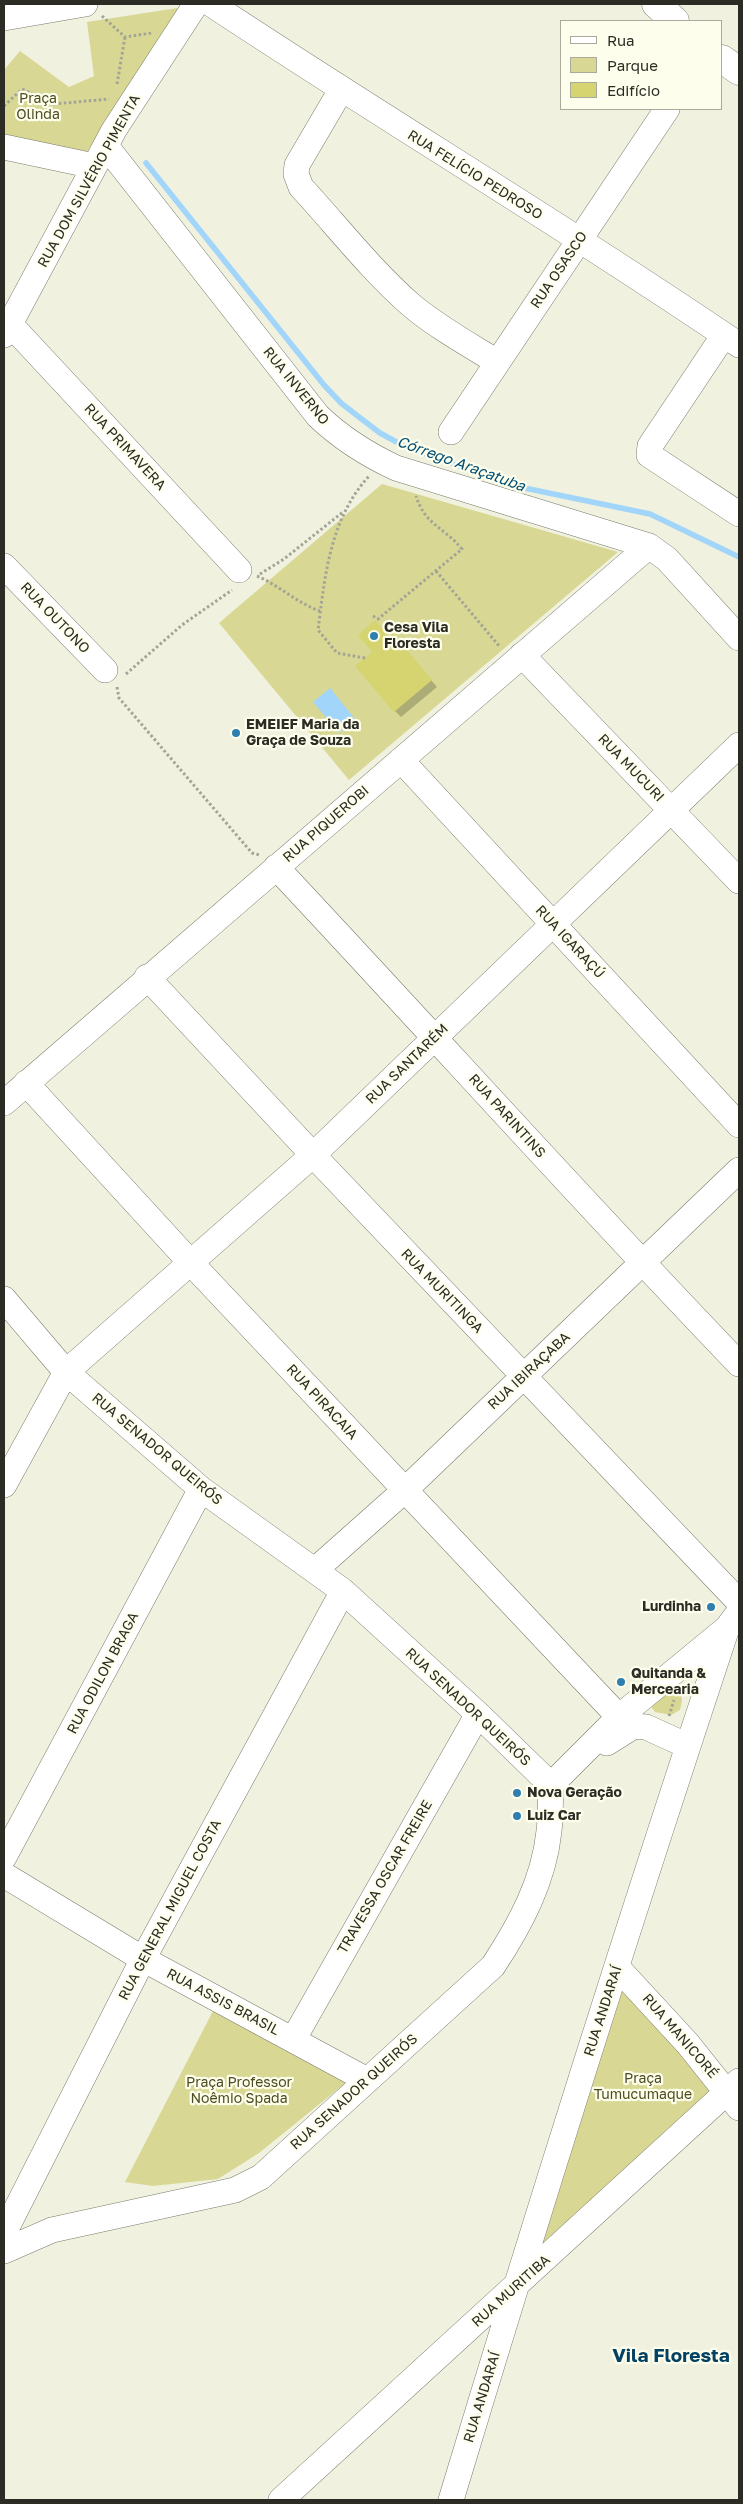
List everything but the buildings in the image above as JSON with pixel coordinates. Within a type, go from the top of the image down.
[{"type":"main road","points":[[656,4],[675,20]]},
{"type":"main road","points":[[723,60],[739,71]]},
{"type":"street","name":"RUA DOM SILVÉRIO PIMENTA","points":[[7,330],[100,156],[196,4]]},
{"type":"street","name":"RUA FELÍCIO PEDROSO","points":[[211,4],[341,90],[579,240],[732,340]]},
{"type":"street","points":[[4,18],[90,7]]},
{"type":"street","points":[[341,90],[297,165],[296,174],[301,187],[392,287],[411,305],[428,319],[497,362]]},
{"type":"street","name":"RUA OSASCO","points":[[451,432],[666,110]]},
{"type":"street","points":[[4,148],[100,156]]},
{"type":"street","name":"RUA INVERNO","points":[[100,156],[318,416],[338,435],[366,454],[396,468],[649,546]]},
{"type":"street","name":"RUA PRIMAVERA","points":[[7,330],[245,579]]},
{"type":"street","points":[[732,340],[650,446],[649,455],[739,514]]},
{"type":"street","points":[[649,546],[667,559],[739,638]]},
{"type":"street","name":"RUA PIQUEROBI","points":[[4,1103],[147,977],[649,546]]},
{"type":"street","name":"RUA OUTONO","points":[[4,566],[111,676]]},
{"type":"street","name":"RUA MUCURI","points":[[518,659],[671,810],[739,881]]},
{"type":"street","name":"RUA SANTARÉM","points":[[66,1372],[313,1155],[739,745]]},
{"type":"street","name":"RUA IGARAÇÚ","points":[[401,760],[739,1125]]},
{"type":"street","name":"RUA PARINTINS","points":[[276,867],[643,1264],[739,1364]]},
{"type":"street","name":"RUA MURITINGA","points":[[147,977],[313,1155],[739,1602]]},
{"type":"street","name":"RUA PIRACAIA","points":[[26,1084],[191,1263],[619,1718]]},
{"type":"street","name":"RUA IBIRAÇABA","points":[[316,1570],[405,1490],[739,1170]]},
{"type":"street","name":"RUA SENADOR QUEIRÓS","points":[[4,1299],[66,1372],[201,1489],[344,1591],[478,1714],[550,1785],[549,1832],[535,1891],[519,1927],[493,1966],[261,2177],[234,2190],[52,2230],[4,2251]]},
{"type":"street","points":[[4,1485],[66,1372]]},
{"type":"street","name":"RUA ODILON BRAGA","points":[[4,1857],[201,1489]]},
{"type":"street","name":"RUA GENERAL MIGUEL COSTA","points":[[4,2233],[143,1959],[344,1591]]},
{"type":"street","points":[[550,1785],[619,1718],[733,1620]]},
{"type":"street","name":"RUA ANDARAÍ","points":[[451,2500],[515,2288],[617,1967],[688,1746],[733,1620]]},
{"type":"street","name":"TRAVESSA OSCAR FREIRE","points":[[293,2040],[478,1714]]},
{"type":"street","points":[[585,1751],[596,1752],[634,1726],[646,1727],[688,1746]]},
{"type":"street","name":"RUA ASSIS BRASIL","points":[[4,1875],[143,1959],[367,2080]]},
{"type":"street","name":"RUA MANICORÉ","points":[[617,1967],[736,2094]]},
{"type":"street","name":"RUA MURITIBA","points":[[281,2500],[515,2288],[736,2094]]},
{"type":"path","points":[[90,7],[126,38],[180,28]]},
{"type":"path","points":[[4,106],[22,89],[54,104],[114,98]]},
{"type":"path","points":[[365,658],[337,654],[318,630],[329,557],[344,512],[350,499],[383,462]]},
{"type":"path","points":[[373,616],[378,619],[462,549],[448,532],[426,518],[420,510],[414,491]]},
{"type":"path","points":[[276,867],[265,856],[252,853],[119,698],[111,676],[245,579],[284,559],[344,512]]},
{"type":"path","points":[[436,571],[518,659]]},
{"type":"path","points":[[245,579],[274,584],[305,606],[320,611]]},
{"type":"green space","name":"Praça Olinda","points":[[184,7],[86,153],[51,148],[4,134],[4,70],[20,51],[69,87],[94,76],[87,22]]},
{"type":"green space","name":"Cesa Vila Floresta","points":[[382,484],[618,552],[349,780],[219,623]]},
{"type":"green space","points":[[671,1685],[681,1690],[682,1701],[680,1710],[671,1715],[655,1712],[650,1705]]},
{"type":"green space","name":"Praça Tumucumaque","points":[[621,1984],[717,2091],[525,2267]]},
{"type":"green space","name":"Praça Professor Noêmio Spada","points":[[214,2009],[348,2081],[259,2153],[218,2179],[153,2186],[125,2182]]},
{"type":"water","points":[[330,688],[355,719],[339,733],[313,702]]},
{"type":"waterway","name":"Córrego Araçatuba","points":[[146,163],[324,385],[341,403],[380,433],[402,445],[510,485],[650,514],[739,557]]},
{"type":"place","name":"Cesa Vila Floresta","points":[[374,636]]},
{"type":"place","name":"EMEIEF Maria da Graça de Souza","points":[[236,733]]},
{"type":"place","name":"Lurdinha","points":[[711,1607]]},
{"type":"place","name":"Quitanda & Mercearia","points":[[621,1682]]},
{"type":"place","name":"Nova Geração","points":[[517,1793]]},
{"type":"place","name":"Luiz Car","points":[[517,1816]]},
{"type":"district","name":"Vila Floresta","points":[[671,2356]]}]
